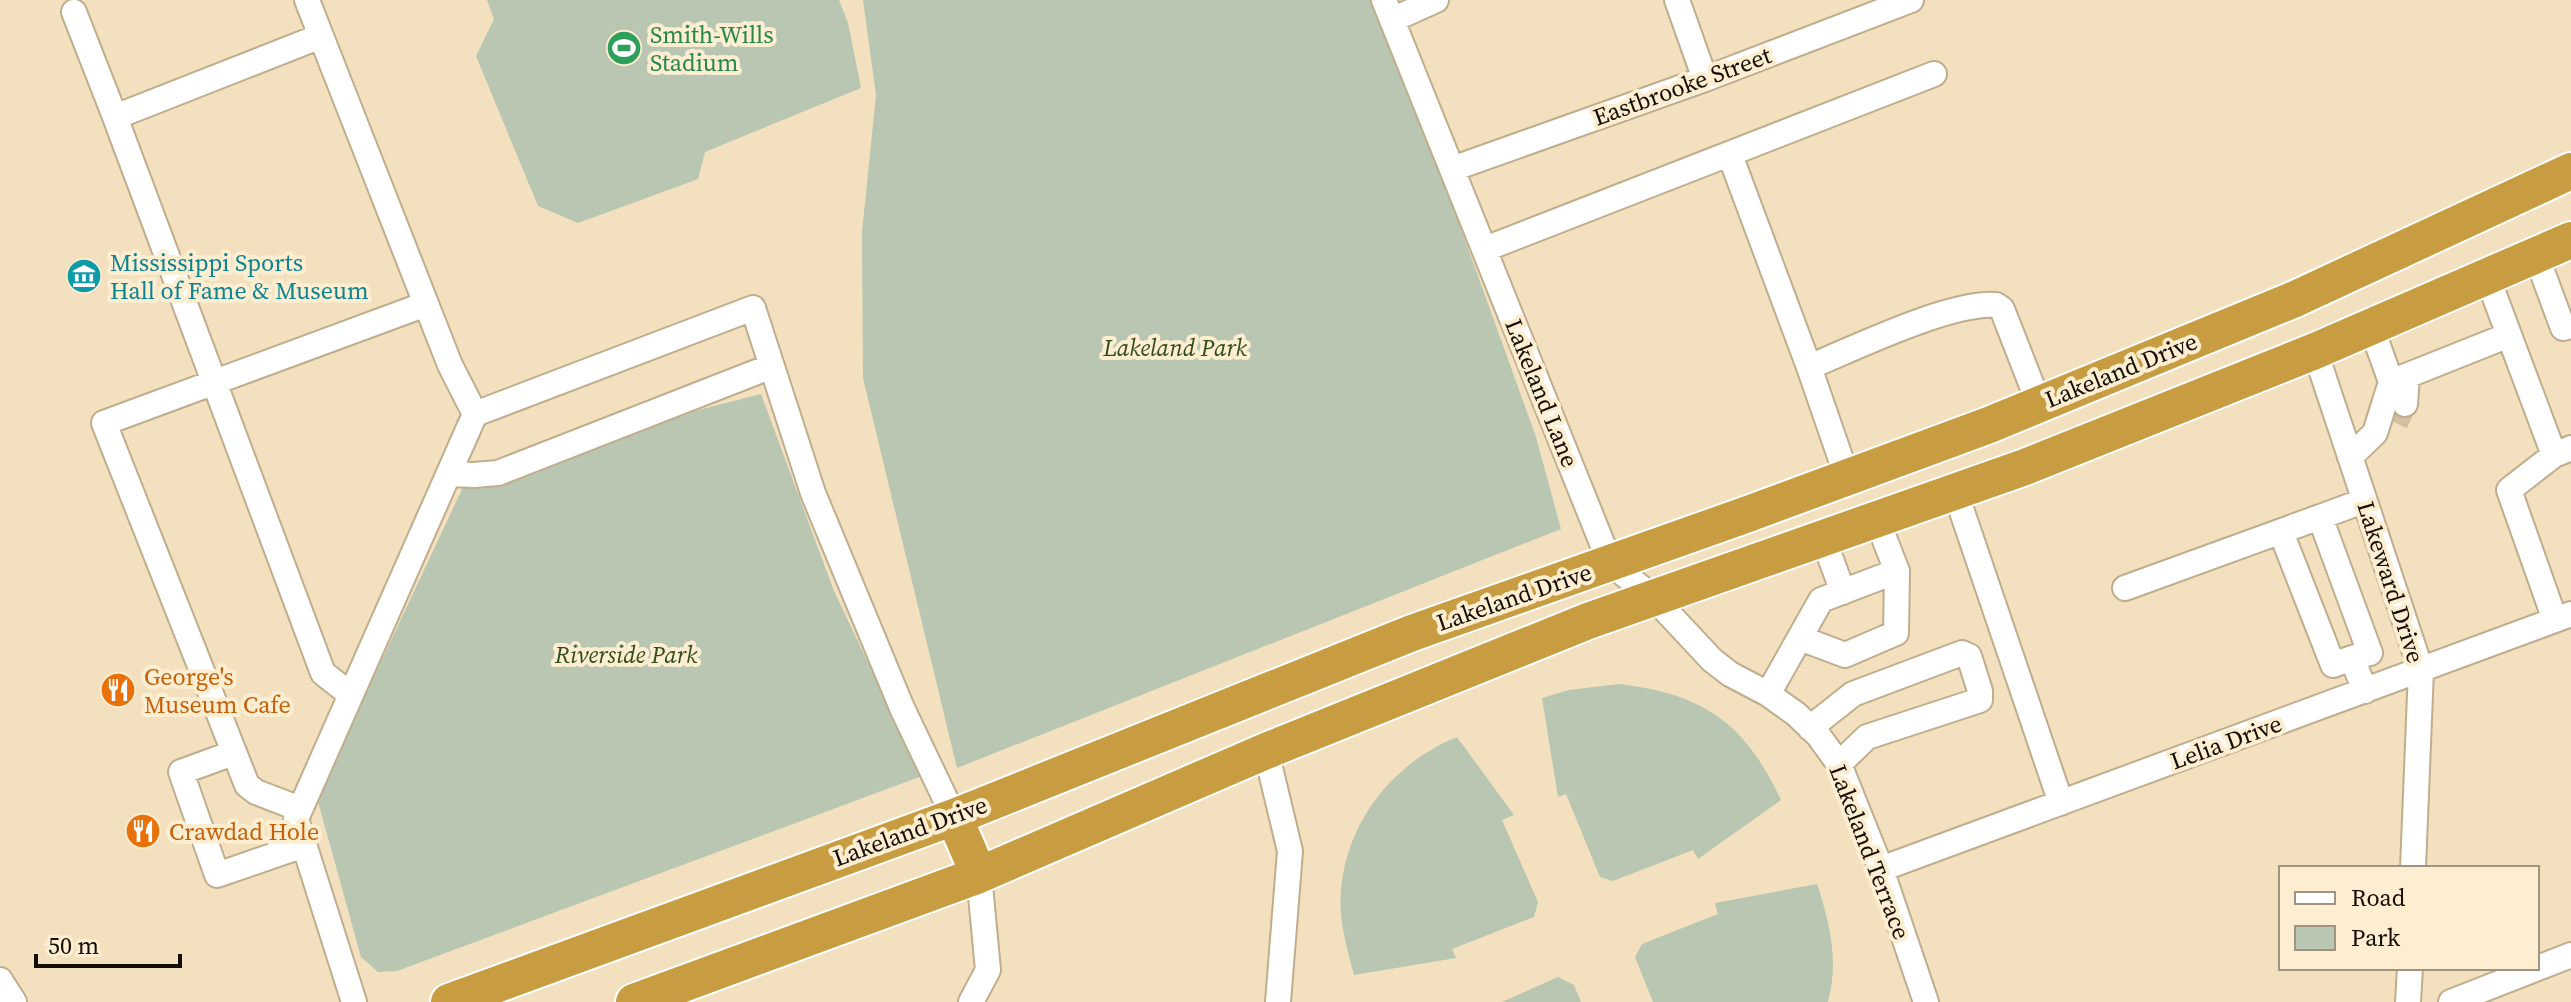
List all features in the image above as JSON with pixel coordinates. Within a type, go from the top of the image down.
[{"type":"highway","name":"Lakeland Drive","points":[[449,1002],[954,817],[1412,633],[1847,477],[2039,404],[2295,299],[2571,171]]},
{"type":"highway","name":"Lakeland Drive","points":[[634,1002],[979,875],[1266,751],[1588,621],[2025,467],[2315,351],[2571,240]]},
{"type":"highway","points":[[2295,299],[2315,351]]},
{"type":"highway","points":[[1247,698],[1266,751]]},
{"type":"highway","points":[[954,817],[979,875]]},
{"type":"street","points":[[307,0],[450,365],[475,414]]},
{"type":"street","points":[[1677,0],[1705,79]]},
{"type":"street","name":"Eastbrooke Street","points":[[1452,169],[1705,79],[1911,0]]},
{"type":"street","points":[[1388,10],[1428,2]]},
{"type":"street","name":"Lakeland Lane","points":[[1388,10],[1610,563],[1654,598],[1712,660],[1730,674],[1768,694],[1803,721]]},
{"type":"street","points":[[74,12],[323,673],[351,695]]},
{"type":"street","points":[[115,117],[321,36]]},
{"type":"street","points":[[1485,249],[1934,74]]},
{"type":"street","points":[[1730,155],[1847,477]]},
{"type":"street","points":[[2536,255],[2563,328],[2571,326]]},
{"type":"street","points":[[2487,276],[2509,335],[2563,452],[2509,490],[2563,617]]},
{"type":"street","points":[[300,809],[256,792],[247,785],[104,423],[426,304]]},
{"type":"street","points":[[1809,367],[1935,318],[1970,307],[1996,305],[2002,309],[2039,404]]},
{"type":"street","points":[[354,1002],[296,819],[475,414],[753,308],[813,493],[902,708],[954,817]]},
{"type":"street","points":[[2350,457],[2392,420],[2399,379],[2371,326]]},
{"type":"street","points":[[2399,379],[2509,335]]},
{"type":"street","name":"Lakeward Drive","points":[[2315,351],[2421,670],[2413,866]]},
{"type":"street","points":[[449,474],[498,473],[772,366]]},
{"type":"street","points":[[2392,420],[2399,379]]},
{"type":"street","points":[[1955,491],[2061,803]]},
{"type":"street","points":[[2125,588],[2363,501]]},
{"type":"street","points":[[2281,532],[2333,665],[2370,653],[2320,517]]},
{"type":"street","points":[[1800,638],[1845,655],[1896,633],[1897,571],[1877,520]]},
{"type":"street","points":[[1823,538],[1843,592]]},
{"type":"street","points":[[1768,694],[1821,600],[1897,571]]},
{"type":"street","name":"Lelia Drive","points":[[1881,869],[2563,617]]},
{"type":"street","points":[[1803,721],[1853,694],[1962,653],[1969,656],[1980,700],[1867,737],[1839,764]]},
{"type":"street","points":[[2352,658],[2365,691]]},
{"type":"street","name":"Lakeland Terrace","points":[[1803,721],[1839,764],[1881,869],[1926,1002]]},
{"type":"street","points":[[1266,751],[1290,851],[1278,1002]]},
{"type":"street","points":[[233,753],[181,772],[217,875],[304,845]]},
{"type":"street","points":[[971,1002],[988,970],[979,875]]},
{"type":"street","points":[[2539,968],[2571,955]]},
{"type":"street","points":[[2408,1002],[2410,970]]},
{"type":"street","points":[[2451,1002],[2533,970]]},
{"type":"street","points":[[0,980],[14,1002]]},
{"type":"green space","name":"Smith-Wills Stadium","points":[[487,0],[839,0],[848,23],[861,88],[705,152],[698,179],[578,223],[538,206],[476,56],[494,19]]},
{"type":"green space","name":"Lakeland Park","points":[[863,0],[1384,0],[1424,126],[1536,437],[1561,529],[957,768],[863,378],[862,232],[876,95]]},
{"type":"green space","name":"Riverside Park","points":[[761,394],[834,591],[922,776],[397,971],[378,972],[361,957],[317,798],[472,468]]},
{"type":"green space","points":[[1619,684],[1675,696],[1718,717],[1752,751],[1781,800],[1698,859],[1693,850],[1613,881],[1600,877],[1566,794],[1558,797],[1542,698],[1569,690]]},
{"type":"green space","points":[[1457,737],[1514,815],[1502,820],[1538,902],[1534,917],[1452,949],[1456,958],[1354,975],[1340,901],[1345,865],[1353,841],[1363,818],[1394,779],[1434,748]]},
{"type":"green space","points":[[1817,884],[1832,942],[1833,972],[1828,1002],[1653,1002],[1635,957],[1642,944],[1718,914],[1715,903]]},
{"type":"green space","points":[[1558,977],[1574,985],[1581,1002],[1502,1002]]},
{"type":"tunnel","points":[[2396,423],[2405,404]]},
{"type":"place","name":"Smith-Wills Stadium","points":[[624,48]]},
{"type":"place","name":"Mississippi Sports Hall of Fame & Museum","points":[[84,276]]},
{"type":"place","name":"George's Museum Cafe","points":[[118,690]]},
{"type":"place","name":"Crawdad Hole","points":[[143,831]]}]
